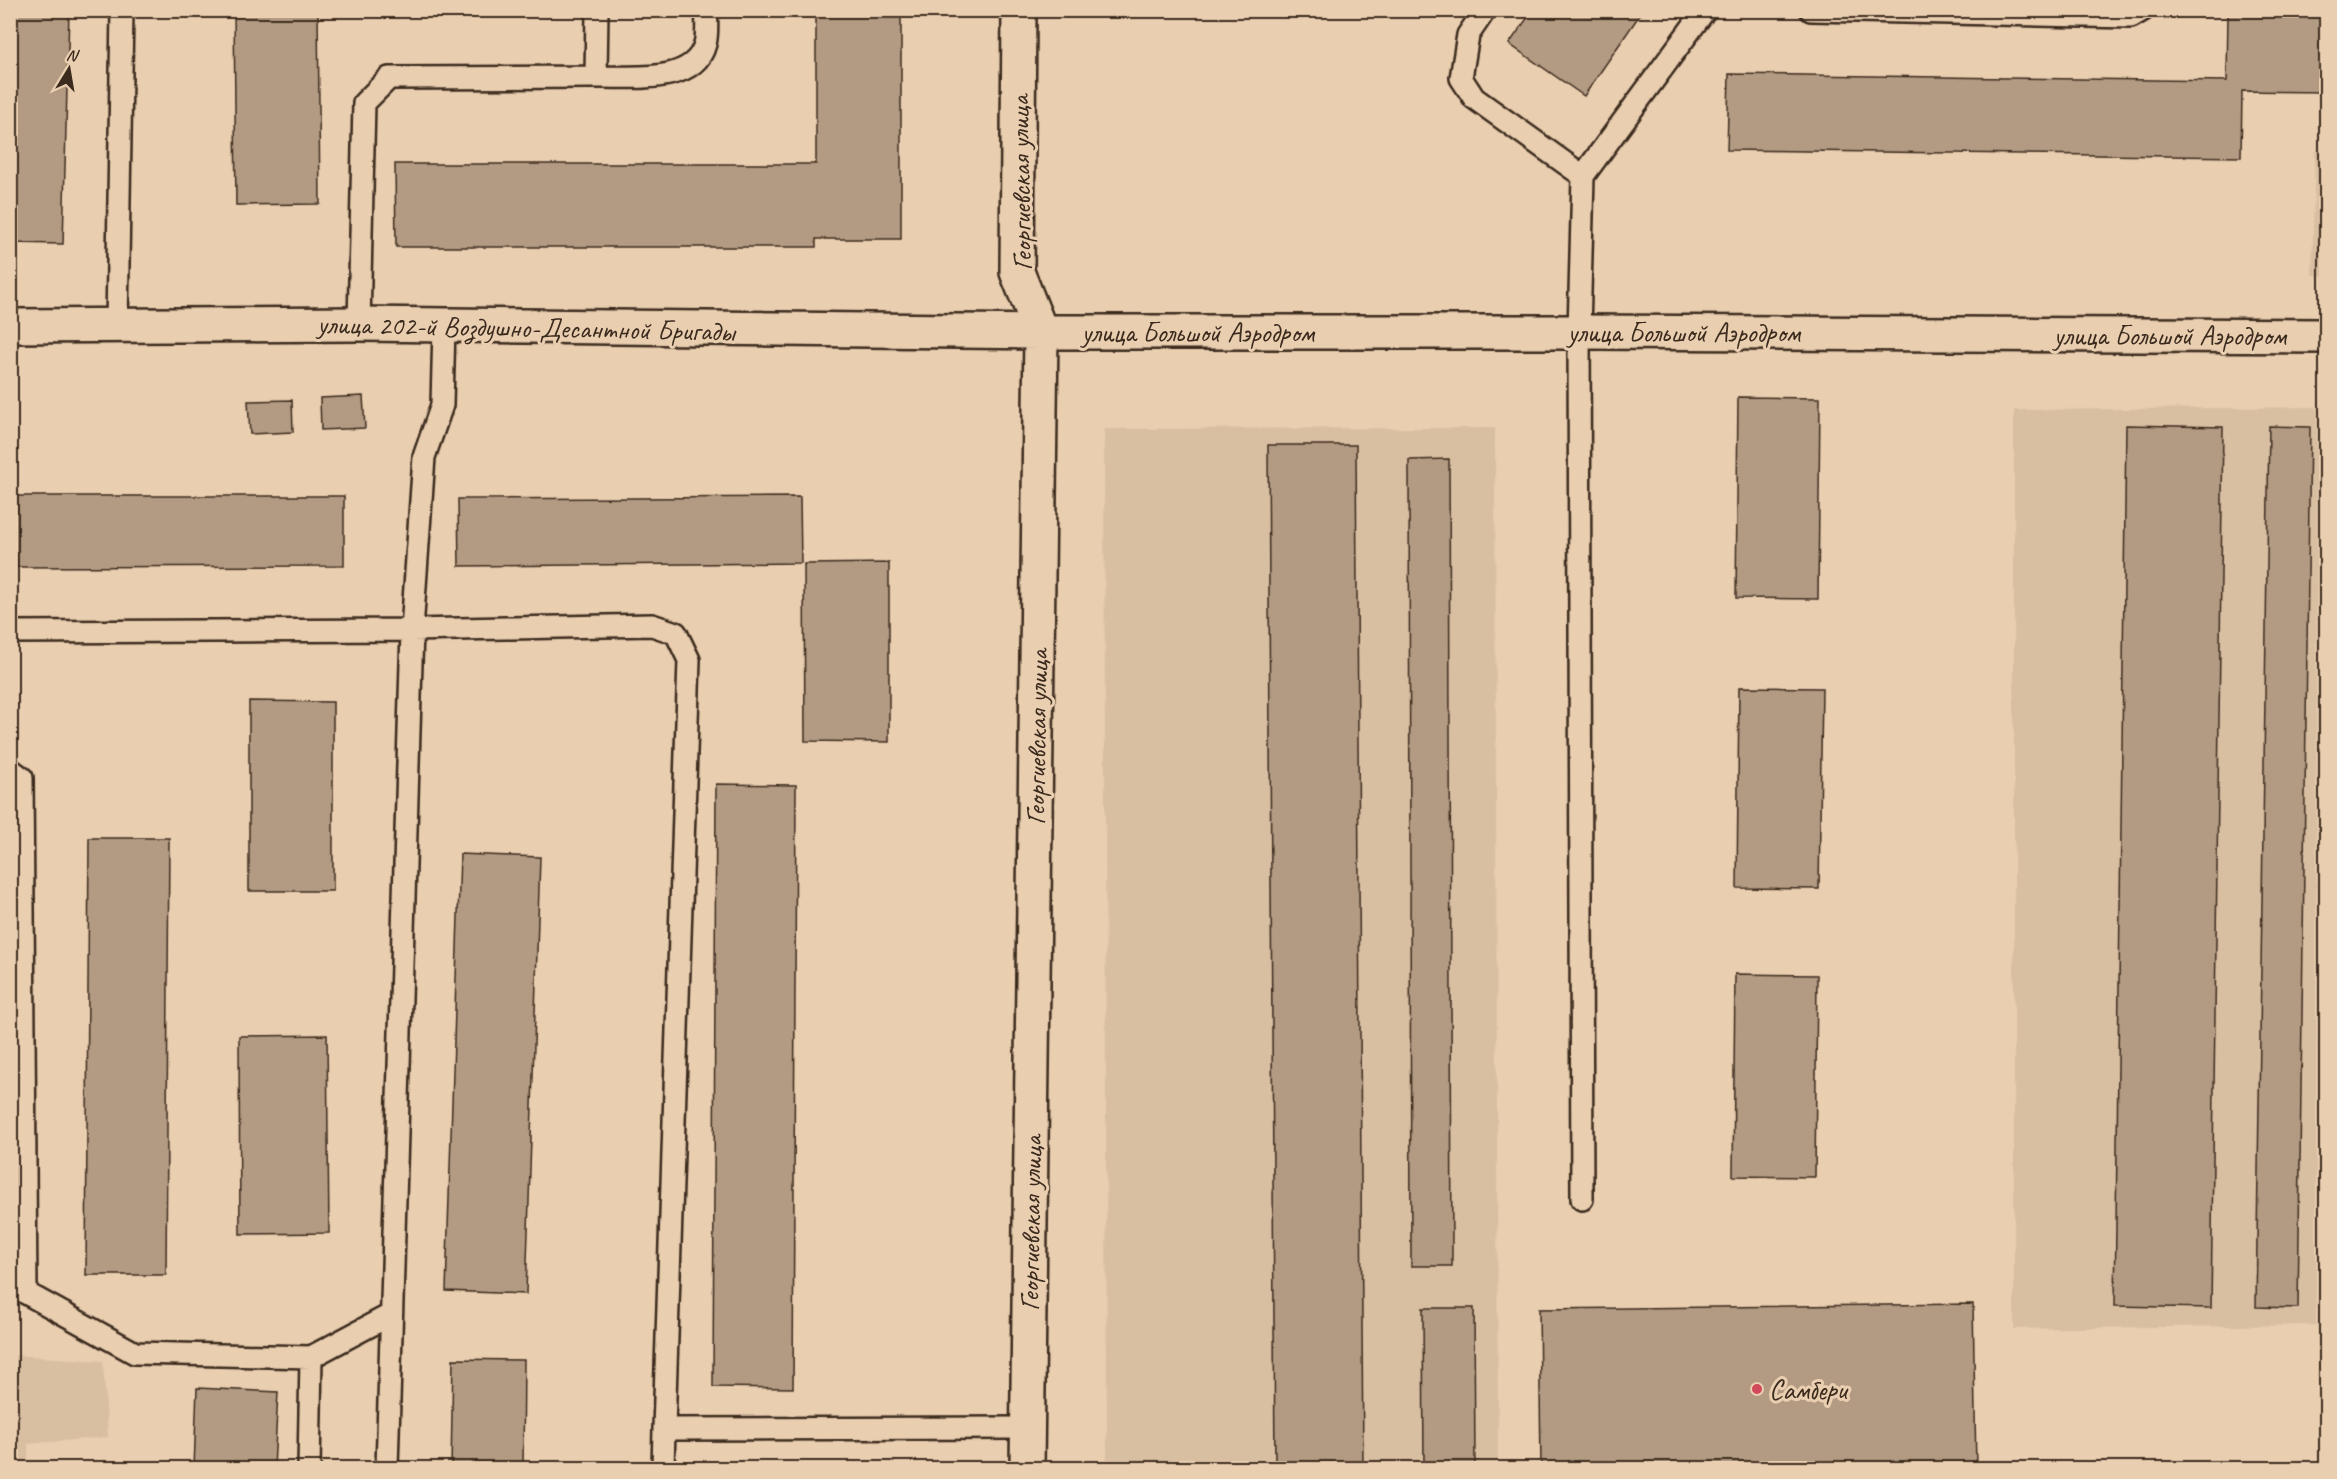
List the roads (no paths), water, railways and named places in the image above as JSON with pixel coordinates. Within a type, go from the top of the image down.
[{"type":"street","name":"Георгиевская улица","points":[[1019,10],[1017,272],[1041,332],[1027,1468]]},
{"type":"street","name":"улица 202-й Воздушно-Десантной Бригады","points":[[10,326],[359,324],[1041,332]]},
{"type":"street","name":"улица Большой Аэродром","points":[[1041,332],[2326,336]]},
{"type":"lane","points":[[117,327],[122,10]]},
{"type":"lane","points":[[596,76],[597,10]]},
{"type":"lane","points":[[359,324],[364,103],[389,78],[664,76],[693,65],[705,44],[707,10]]},
{"type":"lane","points":[[1485,10],[1468,35],[1461,78],[1474,98],[1583,176]]},
{"type":"lane","points":[[1582,1199],[1579,332],[1583,176],[1705,10]]},
{"type":"lane","points":[[1811,10],[2131,17],[2144,10]]},
{"type":"lane","points":[[387,1468],[412,630],[424,457],[442,405],[444,326]]},
{"type":"lane","points":[[10,632],[412,630],[652,625],[676,633],[689,660],[663,1468]]},
{"type":"lane","points":[[10,769],[22,778],[26,1293],[135,1353],[311,1357],[390,1315]]},
{"type":"lane","points":[[309,1468],[311,1357]]},
{"type":"lane","points":[[664,1429],[1027,1428]]},
{"type":"place","name":"Самбери","points":[[1757,1389]]}]
